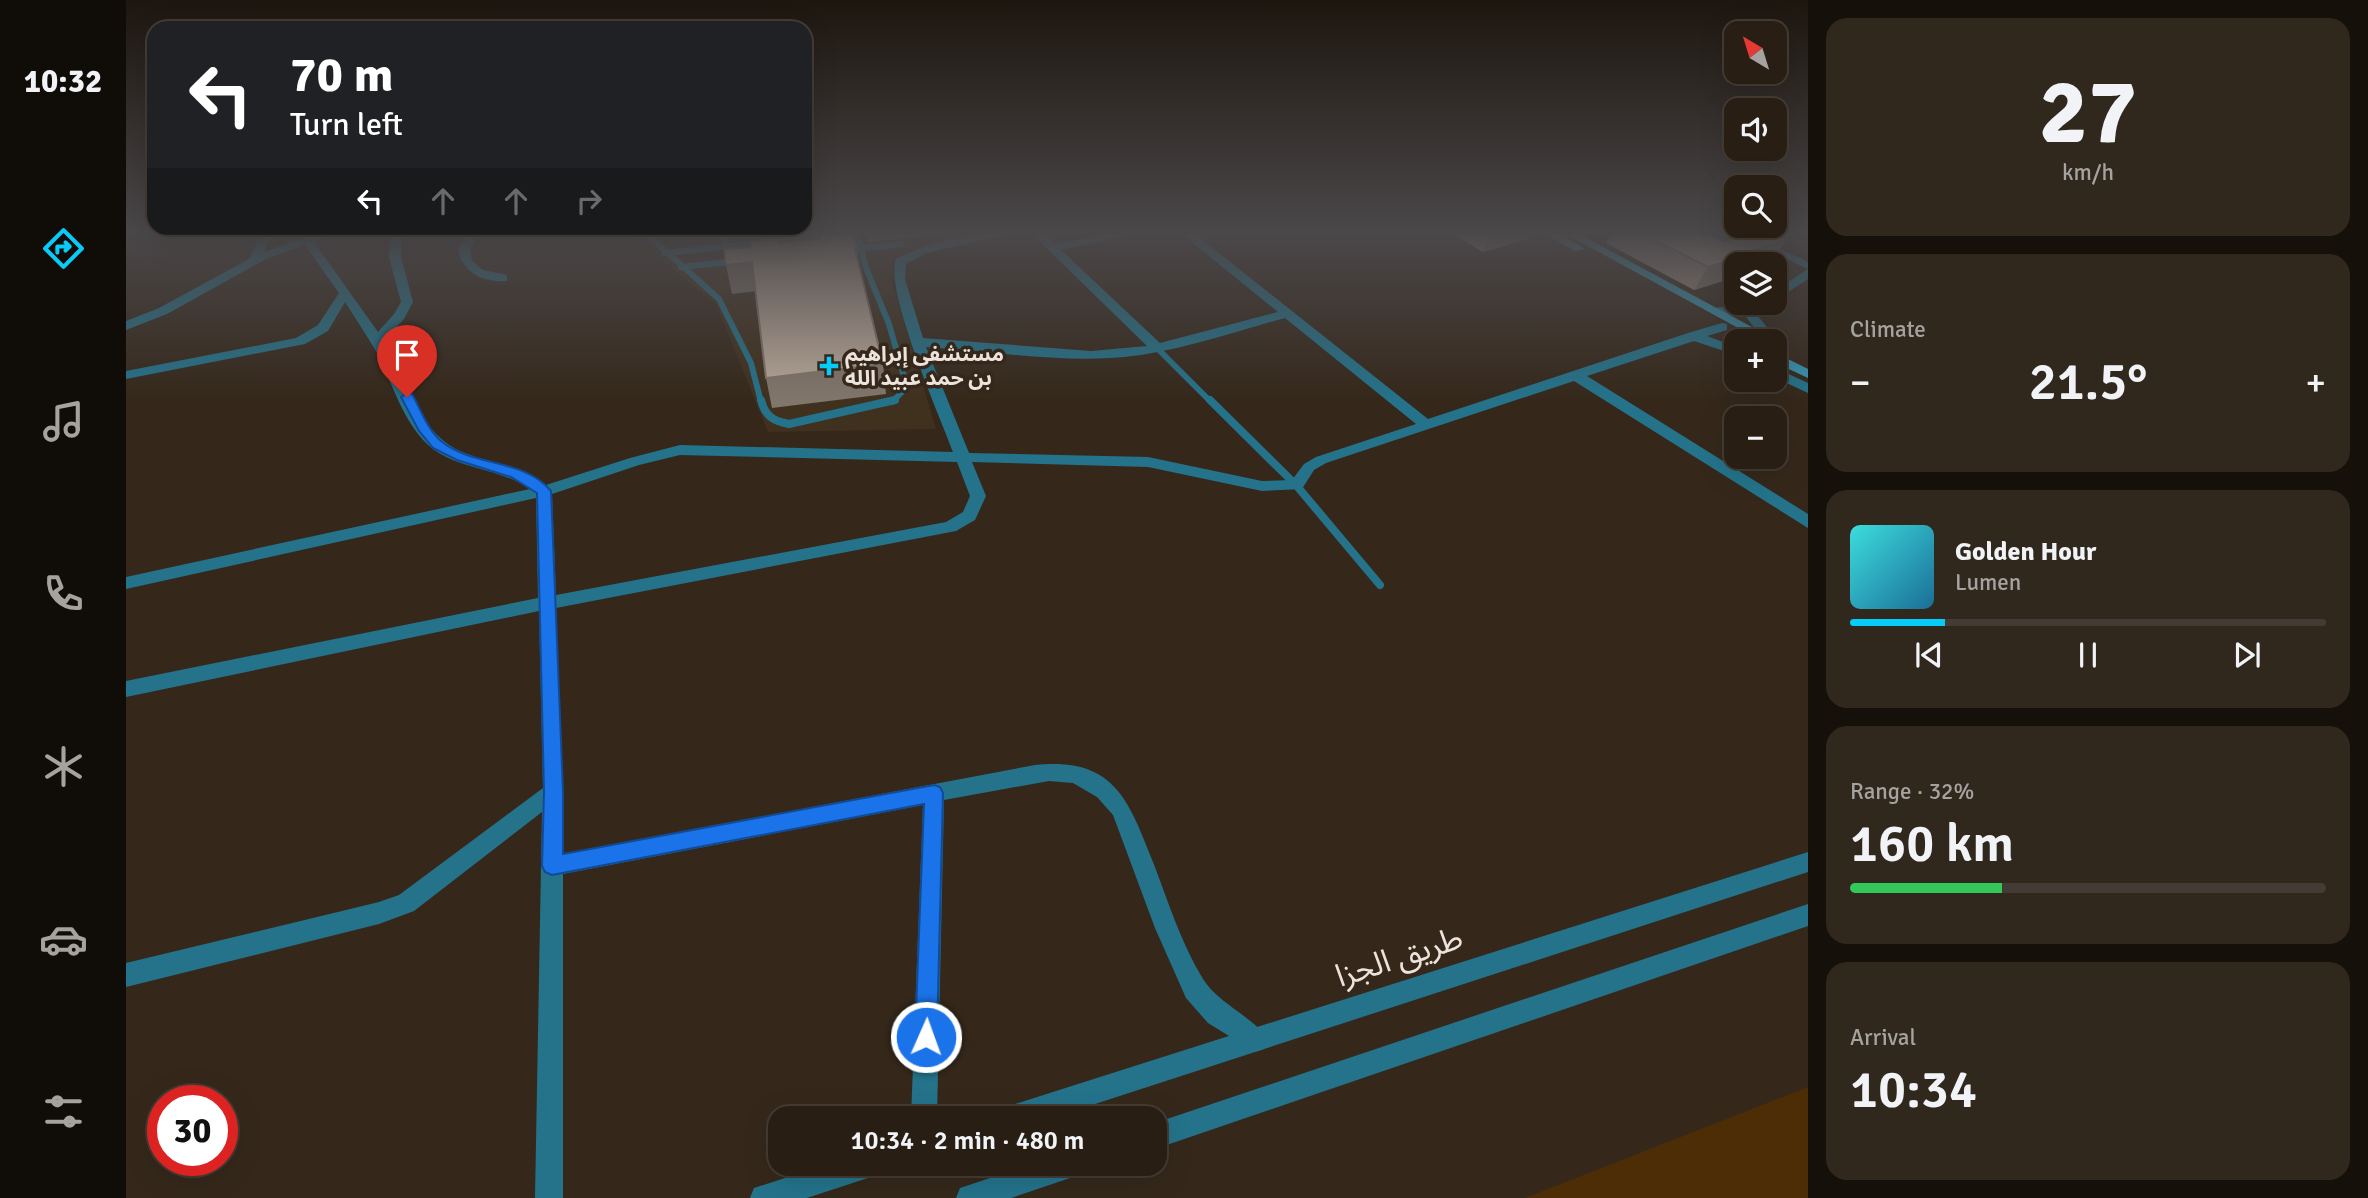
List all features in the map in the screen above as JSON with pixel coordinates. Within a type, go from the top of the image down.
[{"type":"main road","points":[[1654,290],[1726,329]]},
{"type":"main road","points":[[1675,290],[1748,329]]},
{"type":"main road","points":[[1787,350],[1808,362]]},
{"type":"main road","points":[[1787,363],[1808,374]]},
{"type":"street","points":[[126,326],[163,311],[201,290]]},
{"type":"street","points":[[377,341],[400,316],[407,302],[404,290]]},
{"type":"street","points":[[126,689],[547,603],[950,527],[967,519],[975,510],[978,496],[918,342],[902,290]]},
{"type":"street","points":[[1097,290],[1157,348]]},
{"type":"street","points":[[1256,290],[1425,424]]},
{"type":"street","points":[[126,375],[300,341],[323,328],[345,292],[377,341],[425,431],[438,445],[516,474],[544,491]]},
{"type":"street","points":[[1714,311],[1724,312]]},
{"type":"street","points":[[918,342],[1091,355],[1126,353],[1157,348],[1286,314]]},
{"type":"street","points":[[1751,315],[1762,329]]},
{"type":"street","points":[[126,583],[544,491],[635,461],[680,450],[962,455],[1148,462],[1262,486],[1296,485],[1309,467],[1321,460],[1722,327]]},
{"type":"street","points":[[1693,336],[1724,347]]},
{"type":"street","points":[[1575,374],[1808,522]]},
{"type":"street","points":[[1787,378],[1808,388]]},
{"type":"street","points":[[544,491],[553,792],[549,1198]]},
{"type":"street","points":[[552,866],[1055,771],[1075,774],[1102,788],[1122,810],[1167,928],[1195,989],[1217,1014],[1255,1040]]},
{"type":"street","points":[[126,975],[379,913],[406,903],[553,792]]},
{"type":"street","points":[[924,1106],[934,793]]},
{"type":"street","name":"طريق الجزا","points":[[1049,1106],[1808,862]]},
{"type":"street","points":[[1698,952],[1808,908]]},
{"type":"street","points":[[1167,1132],[1808,915]]},
{"type":"street","points":[[764,1198],[833,1176]]},
{"type":"street","points":[[970,1198],[1036,1176]]},
{"type":"lane","points":[[710,290],[723,304],[751,363],[766,415],[781,423],[797,424],[892,402],[899,398],[906,387],[889,324],[875,290]]},
{"type":"lane","points":[[1157,348],[1296,485],[1380,585]]},
{"type":"shaded area","name":"مستشفى إبراهيم بن حمد عبيد الله","points":[[699,290],[894,290],[936,429],[768,432],[716,304]]},
{"type":"shaded area","points":[[1808,1087],[1808,1198],[1525,1198]]},
{"type":"building","points":[[755,290],[865,290],[883,364],[766,378]]},
{"type":"place","name":"مستشفى إبراهيم بن حمد عبيد الله","points":[[829,366]]},
{"type":"route","points":[[407,397],[425,431],[438,445],[516,474],[532,481],[544,491],[553,792],[552,866],[934,793],[926,1037]]}]
